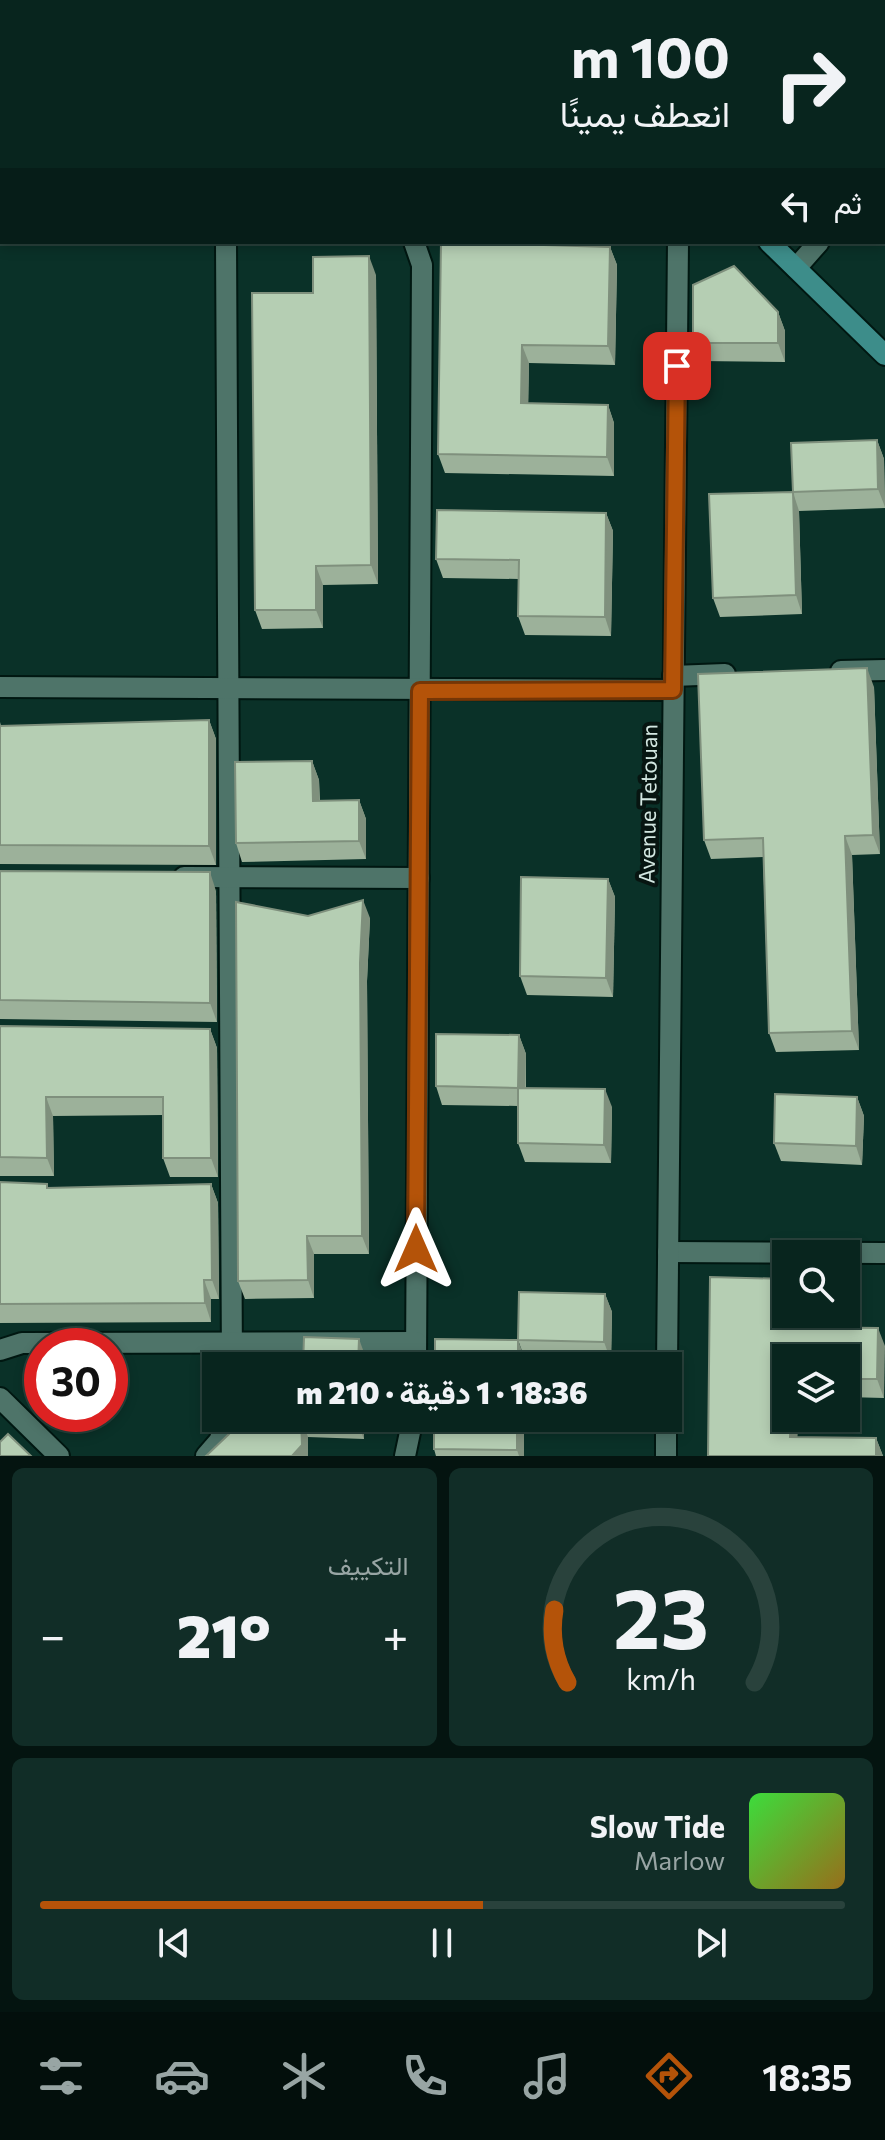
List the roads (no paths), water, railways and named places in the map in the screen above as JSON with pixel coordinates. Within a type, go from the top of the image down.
[{"type":"street","points":[[226,244],[230,878],[223,1035],[224,1190],[232,1352]]},
{"type":"street","points":[[415,244],[422,265],[416,1352]]},
{"type":"street","name":"Avenue Tetouan","points":[[667,1352],[678,244]]},
{"type":"street","points":[[771,244],[885,355]]},
{"type":"street","points":[[796,268],[817,244]]},
{"type":"street","points":[[825,672],[885,670]]},
{"type":"street","points":[[0,687],[420,691],[673,683],[749,674]]},
{"type":"street","points":[[168,877],[419,878]]},
{"type":"street","points":[[668,1252],[885,1253]]},
{"type":"street","points":[[0,1350],[22,1343],[416,1342]]},
{"type":"street","points":[[0,1398],[59,1456]]},
{"type":"street","points":[[206,1456],[223,1432]]},
{"type":"street","points":[[405,1456],[410,1432]]},
{"type":"street","points":[[666,1432],[666,1456]]}]
